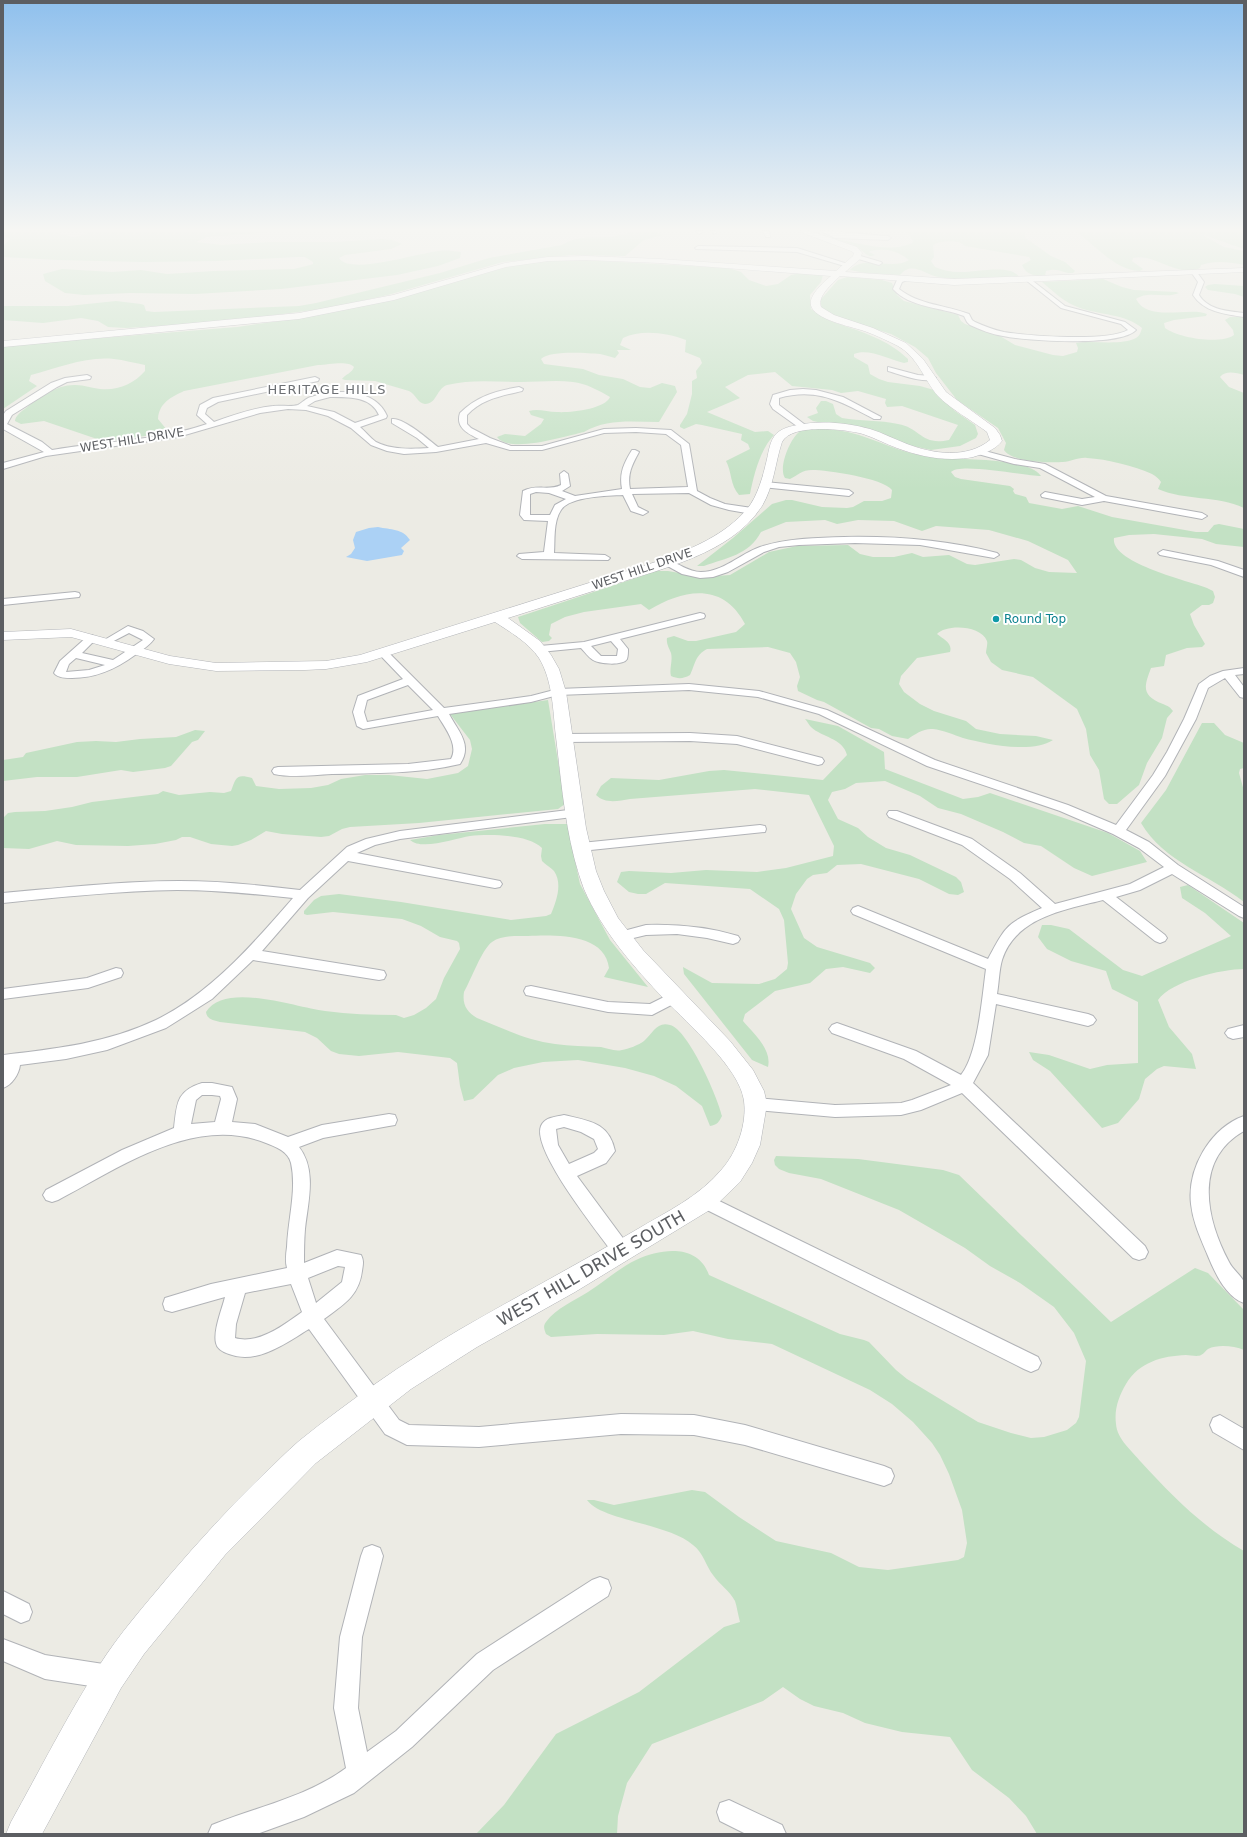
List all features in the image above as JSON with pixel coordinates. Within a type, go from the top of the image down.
[{"type":"street","points":[[3,344],[293,317]]},
{"type":"street","points":[[830,317],[870,330],[903,345],[920,361],[938,389],[947,398],[995,435],[996,441],[989,448],[981,452]]},
{"type":"street","points":[[968,317],[969,321],[974,324],[1003,334],[1061,338],[1100,338],[1124,336],[1133,330],[1123,323],[1099,317]]},
{"type":"street","points":[[891,370],[917,377],[932,378]]},
{"type":"street","points":[[49,452],[44,446],[14,433],[3,424],[5,418],[8,413],[54,385],[65,380],[87,377]]},
{"type":"street","points":[[212,424],[201,415],[202,407],[216,400],[315,379]]},
{"type":"street","points":[[519,389],[488,396],[470,407],[463,415],[463,424],[468,430],[487,440],[510,448],[542,448],[604,431],[636,430],[668,432],[685,444],[693,490],[701,498],[735,510],[752,511]]},
{"type":"street","points":[[804,427],[776,407],[774,404],[776,397],[794,392],[824,392],[877,417]]},
{"type":"street","points":[[299,408],[310,399],[325,395],[344,395],[366,399],[374,403],[382,410],[383,416],[354,426]]},
{"type":"street","name":"WEST HILL DRIVE","points":[[3,466],[49,452],[178,435],[250,411],[289,406],[328,412],[354,426],[376,445],[401,451],[436,450],[487,440]]},
{"type":"street","points":[[395,421],[420,436],[436,450]]},
{"type":"street","name":"WEST HILL DRIVE","points":[[3,636],[71,633],[169,660],[199,666],[243,667],[326,665],[362,659],[667,563],[709,545],[735,528],[752,511],[765,485],[779,438],[787,432],[804,427],[832,426],[853,428],[871,433],[907,449],[937,455],[966,455],[981,452]]},
{"type":"street","points":[[634,452],[625,470],[627,492],[634,509],[643,512]]},
{"type":"street","points":[[981,452],[1014,461],[1042,466],[1104,498],[1202,516]]},
{"type":"street","points":[[556,491],[566,486],[564,474]]},
{"type":"street","points":[[765,485],[849,493]]},
{"type":"street","points":[[553,518],[527,518],[524,515],[526,493],[533,490],[556,491],[572,498]]},
{"type":"street","points":[[549,555],[553,518],[558,506],[572,498],[627,492],[693,490]]},
{"type":"street","points":[[1045,495],[1082,502],[1104,498]]},
{"type":"street","points":[[667,563],[680,571],[713,575],[732,568],[756,552],[777,544],[841,540],[910,541],[994,554]]},
{"type":"street","points":[[910,541],[915,549],[922,552],[937,551],[943,545]]},
{"type":"street","points":[[1163,553],[1204,560],[1244,574]]},
{"type":"street","points":[[522,556],[549,555],[605,558]]},
{"type":"street","points":[[3,602],[75,595]]},
{"type":"street","points":[[540,649],[584,645],[700,616]]},
{"type":"street","name":"WEST HILL DRIVE SOUTH","points":[[23,1834],[110,1677],[133,1643],[182,1582],[257,1501],[306,1453],[402,1380],[468,1339],[622,1251],[705,1201],[740,1164],[752,1140],[756,1104],[743,1072],[719,1044],[674,997],[621,936],[604,911],[592,886],[581,848],[555,677],[540,649],[498,617]]},
{"type":"street","points":[[92,638],[64,663],[60,672],[64,675],[102,672],[136,650]]},
{"type":"street","points":[[584,645],[596,658],[601,661],[619,660],[622,658],[623,649],[614,638]]},
{"type":"street","points":[[278,771],[318,772],[402,768],[440,765],[456,761],[460,754],[460,745],[442,712],[383,653]]},
{"type":"street","points":[[74,654],[116,664]]},
{"type":"street","points":[[1118,831],[1154,782],[1173,752],[1190,719],[1203,686],[1214,678],[1227,672],[1244,671]]},
{"type":"street","points":[[1227,672],[1244,694]]},
{"type":"street","points":[[411,680],[362,698],[358,707],[358,718],[363,726],[442,712],[531,699],[558,692],[689,687],[759,694],[823,712],[931,763],[1064,808],[1118,831],[1144,845],[1173,868],[1244,913]]},
{"type":"street","points":[[564,738],[690,737],[737,740],[818,761]]},
{"type":"street","points":[[3,1082],[10,1071],[8,1061],[66,1053],[107,1044],[161,1024],[207,995],[263,942],[303,895],[352,850],[371,842],[400,835],[576,813]]},
{"type":"street","points":[[893,814],[967,842],[1015,876],[1052,909]]},
{"type":"street","points":[[581,848],[760,829]]},
{"type":"street","points":[[345,856],[495,884]]},
{"type":"street","points":[[756,1104],[836,1111],[901,1109],[915,1106],[960,1087],[972,1074],[980,1055],[995,960],[1008,934],[1020,923],[1052,909],[1135,887],[1173,868]]},
{"type":"street","points":[[3,898],[121,888],[202,886],[246,888],[303,895]]},
{"type":"street","points":[[1105,895],[1160,938]]},
{"type":"street","points":[[858,911],[994,967]]},
{"type":"street","points":[[621,936],[627,933],[653,930],[706,932],[733,939]]},
{"type":"street","points":[[250,954],[379,975]]},
{"type":"street","points":[[3,994],[88,983],[116,973]]},
{"type":"street","points":[[531,991],[608,1007],[652,1010],[674,997]]},
{"type":"street","points":[[989,998],[1088,1020]]},
{"type":"street","points":[[837,1029],[910,1056],[963,1084],[1139,1252]]},
{"type":"street","points":[[182,1133],[186,1100],[190,1095],[199,1090],[211,1088],[226,1091],[229,1099],[222,1128]]},
{"type":"street","points":[[288,1144],[322,1132],[389,1120]]},
{"type":"street","points":[[1244,1123],[1234,1128],[1220,1140],[1207,1161],[1200,1186],[1201,1210],[1210,1240],[1224,1271],[1244,1295]]},
{"type":"street","points":[[52,1195],[128,1155],[182,1133],[194,1130],[222,1128],[255,1131],[288,1144],[300,1159],[302,1186],[296,1231],[295,1264],[302,1291],[316,1323],[392,1427],[407,1435],[479,1437],[621,1424],[694,1425],[745,1435],[884,1476]]},
{"type":"street","points":[[565,1173],[622,1251]]},
{"type":"street","points":[[705,1201],[1031,1363]]},
{"type":"street","points":[[172,1304],[210,1292],[238,1286],[298,1274],[337,1258],[355,1261],[350,1286],[340,1296],[280,1336],[258,1346],[238,1348],[230,1346],[225,1342],[227,1324],[238,1286]]},
{"type":"street","points":[[1220,1425],[1244,1440]]},
{"type":"street","points":[[359,1773],[346,1708],[351,1637],[372,1556]]},
{"type":"street","points":[[221,1834],[295,1808],[345,1784],[404,1739],[485,1662],[600,1588]]},
{"type":"street","points":[[3,1650],[45,1668],[110,1677]]},
{"type":"street","points":[[729,1812],[774,1834]]},
{"type":"green space","points":[[3,317],[262,317],[222,322],[126,328],[108,327],[98,321],[81,318],[43,323],[3,320]]},
{"type":"green space","points":[[308,317],[823,317],[883,341],[900,352],[908,359],[908,362],[904,363],[866,352],[854,354],[854,357],[868,365],[870,374],[879,379],[934,390],[955,411],[975,425],[978,434],[976,438],[960,446],[931,450],[908,445],[885,436],[813,421],[807,417],[818,413],[816,408],[821,401],[826,401],[833,404],[836,414],[842,418],[884,422],[906,426],[932,441],[949,440],[958,425],[902,406],[887,407],[885,403],[886,399],[858,391],[841,393],[832,390],[792,386],[775,372],[748,375],[725,387],[740,398],[707,412],[755,432],[768,431],[774,435],[761,455],[750,494],[739,495],[734,487],[726,461],[750,449],[748,444],[741,440],[742,434],[696,424],[684,429],[680,427],[687,414],[692,394],[692,381],[697,378],[696,371],[702,363],[700,358],[685,352],[686,340],[671,335],[654,333],[630,335],[623,338],[620,345],[631,350],[617,350],[619,353],[615,358],[600,354],[560,353],[552,354],[541,359],[544,364],[583,369],[599,375],[623,379],[640,387],[650,388],[662,383],[675,386],[677,392],[659,422],[630,421],[611,423],[564,437],[525,444],[503,442],[497,437],[505,434],[525,436],[541,424],[544,419],[531,415],[529,411],[578,411],[601,405],[610,397],[597,390],[573,382],[475,381],[447,385],[443,387],[432,402],[425,404],[420,402],[409,391],[375,381],[342,379],[352,371],[354,367],[347,364],[338,363],[318,365],[184,391],[170,398],[163,405],[158,419],[167,430],[160,434],[115,440],[100,440],[44,421],[21,424],[15,421],[16,417],[31,404],[56,389],[69,385],[82,385],[100,389],[119,388],[136,380],[145,371],[145,365],[118,359],[93,359],[72,363],[31,375],[29,381],[37,386],[3,409],[3,346],[237,327]]},
{"type":"green space","points":[[836,317],[959,317],[965,324],[1000,336],[1015,345],[1053,355],[1063,356],[1077,352],[1078,348],[1076,343],[1123,342],[1136,338],[1142,328],[1136,323],[1120,317],[1200,317],[1174,320],[1164,323],[1165,328],[1180,335],[1210,340],[1219,340],[1234,335],[1233,330],[1225,320],[1230,317],[1244,317],[1244,375],[1225,373],[1220,377],[1229,387],[1244,393],[1244,508],[1223,501],[1168,493],[1158,489],[1161,482],[1153,475],[1137,468],[1112,461],[1084,458],[1066,462],[1040,462],[1014,457],[1004,450],[1006,443],[998,428],[957,400],[936,373],[928,358],[915,347],[891,334]]},
{"type":"green space","points":[[808,429],[827,429],[847,432],[898,449],[928,457],[1009,462],[1022,465],[1034,470],[1041,476],[966,468],[957,469],[951,472],[955,477],[961,479],[1010,486],[1014,489],[1013,491],[1015,494],[1026,497],[1029,503],[1062,509],[1078,506],[1112,517],[1196,532],[1208,532],[1214,525],[1219,524],[1244,529],[1244,547],[1216,544],[1202,539],[1154,534],[1129,535],[1114,538],[1116,547],[1124,555],[1137,563],[1152,570],[1207,588],[1213,591],[1215,597],[1213,603],[1209,605],[1202,605],[1190,614],[1194,625],[1205,644],[1202,647],[1187,648],[1166,655],[1164,666],[1151,668],[1146,685],[1148,694],[1156,701],[1169,707],[1173,711],[1167,718],[1162,738],[1147,763],[1139,785],[1117,804],[1109,804],[1104,799],[1099,770],[1090,755],[1086,729],[1077,709],[1033,677],[1002,670],[991,662],[986,653],[987,641],[978,632],[971,629],[948,629],[937,634],[949,644],[951,649],[950,652],[917,658],[901,676],[899,684],[904,692],[920,704],[934,711],[966,721],[976,729],[1000,734],[1036,736],[1053,740],[1044,744],[1033,746],[1021,747],[996,745],[963,738],[945,731],[933,729],[923,730],[908,739],[892,736],[879,729],[871,728],[824,702],[798,691],[797,686],[800,677],[796,662],[790,653],[768,647],[707,649],[700,654],[696,660],[690,675],[680,678],[671,676],[671,653],[667,644],[667,638],[674,636],[688,641],[696,641],[736,632],[745,624],[736,610],[726,601],[702,593],[676,597],[649,610],[641,604],[584,612],[565,617],[551,624],[549,635],[552,638],[549,641],[542,642],[520,623],[518,617],[657,571],[668,571],[702,577],[730,575],[769,552],[797,546],[848,545],[860,554],[873,557],[894,557],[912,553],[923,557],[949,555],[967,564],[975,565],[1014,559],[1021,560],[1035,568],[1049,572],[1077,573],[1068,560],[1028,541],[989,530],[936,526],[922,531],[894,521],[858,520],[837,524],[825,520],[786,522],[761,532],[750,546],[736,555],[704,566],[697,566],[733,538],[772,504],[792,500],[822,507],[847,508],[853,507],[864,501],[882,501],[891,498],[892,490],[878,482],[867,478],[830,471],[809,470],[790,479],[785,478],[783,468],[789,447],[799,432]]},
{"type":"green space","points":[[548,700],[565,804],[558,809],[419,823],[350,827],[342,829],[329,836],[321,837],[282,834],[266,831],[251,840],[232,846],[211,844],[190,837],[182,837],[176,840],[155,844],[128,846],[76,845],[57,841],[29,849],[3,848],[3,818],[8,813],[45,811],[92,802],[158,794],[163,791],[179,795],[210,792],[224,793],[231,791],[235,780],[242,776],[252,778],[256,786],[279,789],[311,788],[328,785],[341,779],[365,775],[389,775],[427,779],[458,773],[468,766],[472,749],[470,740],[450,714]]},
{"type":"green space","points":[[805,719],[838,726],[884,752],[885,769],[963,799],[978,797],[990,793],[1108,833],[1140,851],[1147,862],[1092,876],[1074,868],[1041,846],[1024,843],[1003,832],[961,814],[938,808],[920,796],[885,781],[856,783],[845,789],[832,792],[828,800],[838,819],[858,828],[868,837],[886,848],[910,855],[956,877],[961,882],[964,892],[958,895],[949,894],[919,879],[861,864],[837,865],[827,873],[813,875],[807,879],[796,894],[791,909],[804,938],[817,947],[870,963],[875,968],[870,973],[843,967],[826,969],[810,983],[775,991],[745,1014],[743,1021],[765,1048],[769,1060],[768,1067],[752,1060],[684,974],[683,967],[712,983],[759,984],[775,979],[787,969],[788,963],[784,920],[779,909],[750,889],[665,883],[646,894],[638,894],[629,892],[617,882],[621,872],[629,871],[671,873],[706,870],[757,872],[786,868],[833,856],[834,846],[809,795],[755,789],[608,801],[603,800],[596,795],[601,786],[611,778],[659,780],[709,771],[724,770],[823,780],[847,755],[845,749],[841,745],[815,730]]},
{"type":"green space","points":[[1202,723],[1214,723],[1225,735],[1244,743],[1244,768],[1240,769],[1239,773],[1244,791],[1244,902],[1231,892],[1175,858],[1162,848],[1141,823],[1166,790]]},
{"type":"green space","points":[[195,730],[205,731],[198,740],[192,742],[171,766],[165,768],[133,772],[121,770],[77,777],[37,777],[3,781],[3,760],[23,757],[26,753],[77,742],[116,742],[176,737]]},
{"type":"green space","points":[[545,824],[567,824],[580,884],[610,940],[648,987],[604,977],[609,968],[605,957],[598,948],[588,942],[577,938],[564,936],[510,936],[500,938],[492,942],[484,951],[464,992],[466,1008],[477,1018],[515,1034],[535,1040],[561,1045],[601,1047],[617,1051],[627,1049],[644,1041],[658,1026],[666,1024],[670,1025],[677,1029],[685,1038],[709,1080],[722,1116],[716,1124],[710,1126],[702,1106],[676,1086],[654,1076],[625,1068],[578,1060],[543,1062],[514,1068],[498,1075],[473,1099],[464,1101],[460,1086],[457,1063],[450,1058],[398,1052],[359,1056],[339,1054],[331,1051],[317,1038],[305,1032],[220,1022],[208,1017],[206,1012],[215,1003],[229,998],[245,997],[334,1012],[396,1015],[404,1018],[414,1015],[426,1008],[436,999],[444,978],[460,949],[457,941],[440,937],[421,926],[402,919],[333,912],[307,915],[304,914],[304,911],[314,900],[321,896],[339,894],[401,902],[511,920],[546,916],[551,914],[555,904],[558,893],[558,882],[554,871],[542,861],[542,848],[536,843],[528,840],[497,835],[470,836],[431,844],[415,843],[410,840],[439,835]]},
{"type":"green space","points":[[1188,885],[1244,923],[1244,969],[1223,971],[1198,977],[1174,987],[1158,1000],[1169,1027],[1192,1054],[1196,1069],[1164,1066],[1157,1069],[1145,1079],[1139,1099],[1118,1123],[1102,1128],[1050,1071],[1033,1060],[1029,1052],[1049,1055],[1090,1069],[1107,1065],[1138,1063],[1138,1002],[1112,989],[1106,971],[1071,961],[1047,949],[1038,937],[1042,925],[1051,925],[1069,929],[1123,970],[1142,976],[1231,936],[1205,913],[1182,898],[1180,887]]},
{"type":"green space","points":[[776,1156],[858,1159],[943,1170],[959,1175],[1111,1322],[1195,1268],[1208,1273],[1244,1310],[1244,1350],[1236,1347],[1216,1346],[1208,1349],[1200,1356],[1186,1355],[1168,1357],[1144,1365],[1131,1376],[1123,1389],[1119,1398],[1116,1418],[1117,1429],[1122,1440],[1165,1487],[1202,1522],[1244,1551],[1244,1834],[1037,1834],[1026,1816],[1009,1798],[972,1770],[950,1737],[902,1732],[865,1723],[843,1713],[814,1706],[800,1699],[783,1687],[763,1701],[652,1744],[627,1783],[618,1816],[617,1834],[476,1834],[504,1805],[556,1734],[639,1692],[724,1627],[740,1622],[736,1603],[733,1597],[715,1578],[702,1555],[693,1545],[668,1532],[606,1513],[595,1507],[587,1500],[594,1500],[614,1505],[692,1490],[705,1492],[739,1517],[776,1541],[831,1553],[859,1567],[888,1570],[958,1560],[964,1557],[967,1543],[962,1510],[949,1474],[940,1455],[932,1443],[913,1422],[892,1404],[870,1390],[772,1344],[728,1339],[693,1331],[664,1335],[597,1334],[551,1337],[546,1334],[544,1325],[550,1317],[560,1309],[636,1260],[668,1251],[688,1253],[697,1258],[704,1265],[709,1275],[840,1334],[869,1342],[896,1370],[907,1379],[978,1422],[1031,1438],[1044,1437],[1067,1430],[1076,1423],[1079,1417],[1086,1361],[1074,1333],[1054,1307],[1020,1283],[990,1266],[965,1248],[899,1210],[821,1179],[789,1173],[779,1169],[775,1165],[774,1160]]},
{"type":"water","points":[[378,527],[400,531],[407,536],[410,540],[401,548],[404,551],[402,555],[367,561],[346,557],[351,554],[355,548],[353,540],[356,532]]},
{"type":"place","name":"Round Top","points":[[996,619]]},
{"type":"district","name":"HERITAGE HILLS","points":[[327,389]]}]
